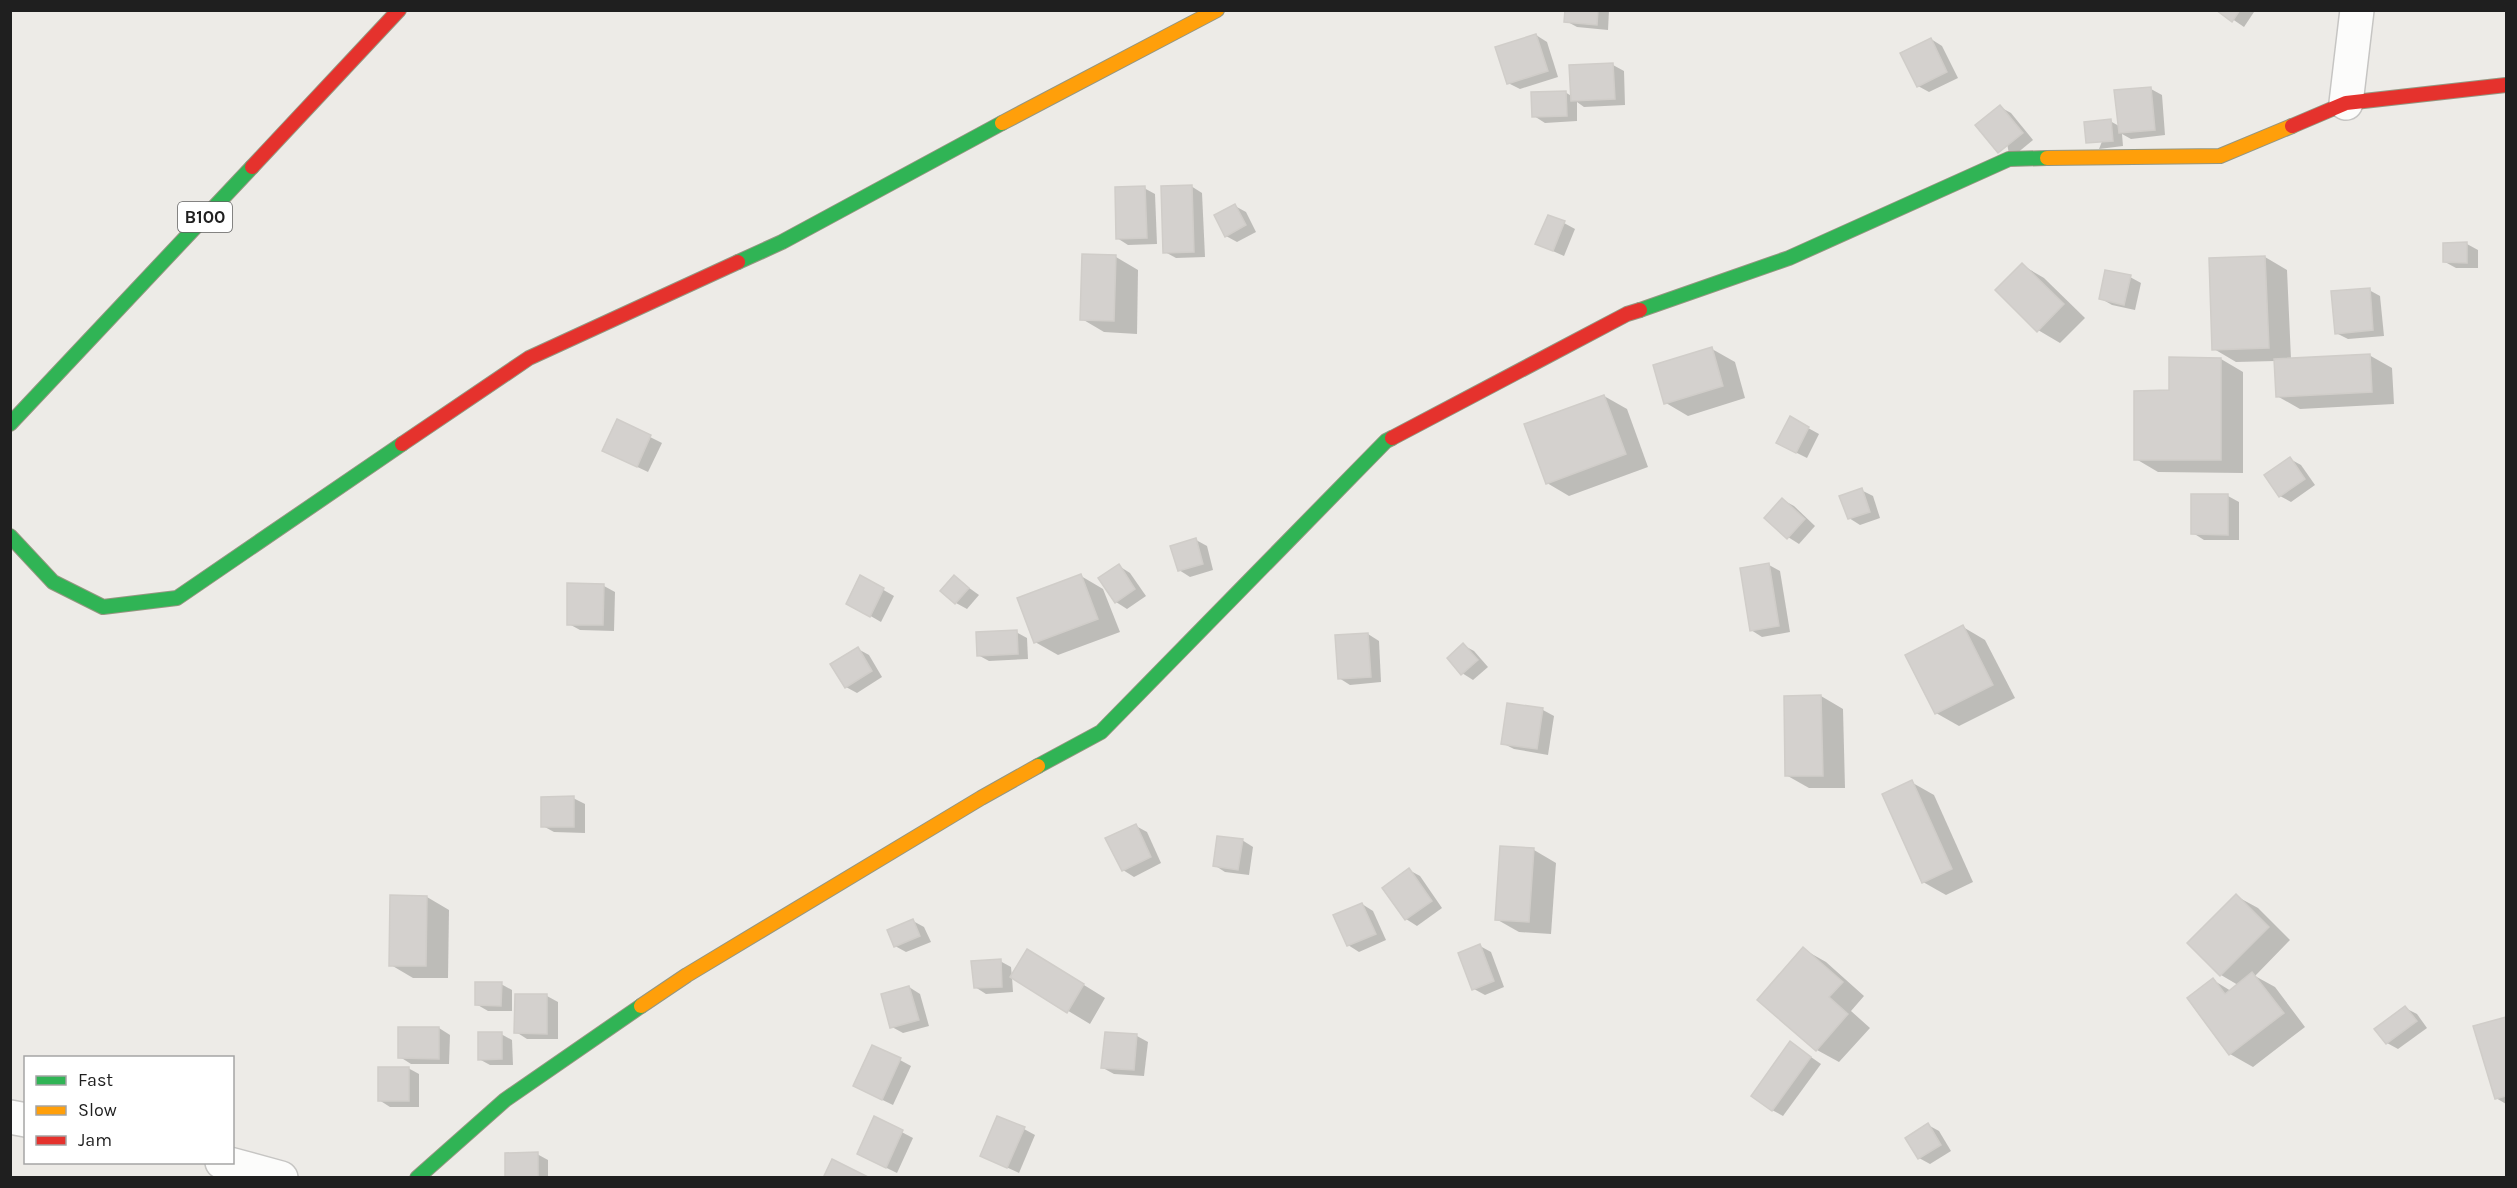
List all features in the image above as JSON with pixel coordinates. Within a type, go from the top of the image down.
[{"type":"main road","name":"B100","points":[[10,423],[399,10]]},
{"type":"main road","points":[[10,536],[53,582],[103,607],[177,598],[530,358],[782,242],[1119,60],[1217,10]]},
{"type":"main road","points":[[417,1178],[505,1100],[687,975],[981,798],[1101,732],[1386,441],[1627,314],[1789,258],[2009,159],[2220,156],[2346,103],[2506,85]]},
{"type":"street","points":[[2346,103],[2357,10]]},
{"type":"building","points":[[1565,10],[1598,10],[1597,25],[1564,22]]},
{"type":"building","points":[[2216,10],[2240,10],[2232,22]]},
{"type":"building","points":[[1536,34],[1548,71],[1507,84],[1495,47]]},
{"type":"building","points":[[1931,38],[1947,72],[1917,87],[1900,53]]},
{"type":"building","points":[[1613,63],[1615,99],[1571,101],[1569,65]]},
{"type":"building","points":[[2151,87],[2155,130],[2119,133],[2114,90]]},
{"type":"building","points":[[1566,91],[1567,116],[1532,117],[1531,92]]},
{"type":"building","points":[[2000,105],[2023,133],[1998,153],[1975,125]]},
{"type":"building","points":[[2111,119],[2113,141],[2086,143],[2084,122]]},
{"type":"building","points":[[1192,185],[1194,252],[1163,253],[1161,186]]},
{"type":"building","points":[[1145,186],[1147,238],[1116,239],[1115,187]]},
{"type":"building","points":[[1235,204],[1246,225],[1225,237],[1214,215]]},
{"type":"building","points":[[1548,215],[1565,221],[1553,251],[1535,244]]},
{"type":"building","points":[[2467,242],[2467,263],[2443,262],[2443,243]]},
{"type":"building","points":[[1082,254],[1116,255],[1114,321],[1080,320]]},
{"type":"building","points":[[2265,256],[2269,348],[2212,350],[2209,258]]},
{"type":"building","points":[[2022,263],[2064,304],[2037,332],[1995,290]]},
{"type":"building","points":[[2105,270],[2131,275],[2124,305],[2099,299]]},
{"type":"building","points":[[2370,288],[2373,330],[2335,334],[2331,291]]},
{"type":"building","points":[[1712,347],[1723,386],[1664,404],[1653,365]]},
{"type":"building","points":[[2370,354],[2372,392],[2276,397],[2274,359]]},
{"type":"building","points":[[2169,357],[2221,358],[2221,460],[2134,460],[2134,391],[2169,390]]},
{"type":"building","points":[[1604,395],[1626,454],[1546,484],[1524,424]]},
{"type":"building","points":[[1790,416],[1809,427],[1796,453],[1776,443]]},
{"type":"building","points":[[617,419],[651,435],[637,467],[602,451]]},
{"type":"building","points":[[2290,457],[2305,479],[2279,497],[2264,475]]},
{"type":"building","points":[[1862,488],[1870,512],[1848,519],[1839,496]]},
{"type":"building","points":[[2191,494],[2228,494],[2228,535],[2191,534]]},
{"type":"building","points":[[1782,498],[1805,519],[1787,539],[1764,518]]},
{"type":"building","points":[[1196,538],[1203,564],[1178,571],[1170,546]]},
{"type":"building","points":[[1769,563],[1779,626],[1750,631],[1740,568]]},
{"type":"building","points":[[1119,564],[1135,589],[1115,603],[1098,578]]},
{"type":"building","points":[[1081,574],[1098,619],[1034,643],[1017,598]]},
{"type":"building","points":[[860,575],[884,588],[870,617],[846,604]]},
{"type":"building","points":[[954,575],[969,588],[955,604],[940,591]]},
{"type":"building","points":[[567,583],[604,584],[603,625],[567,625]]},
{"type":"building","points":[[1963,625],[1993,685],[1935,714],[1905,655]]},
{"type":"building","points":[[1017,630],[1018,654],[977,656],[976,632]]},
{"type":"building","points":[[1368,633],[1371,677],[1338,679],[1335,635]]},
{"type":"building","points":[[1463,643],[1478,660],[1461,675],[1447,658]]},
{"type":"building","points":[[858,647],[872,671],[845,688],[830,664]]},
{"type":"building","points":[[1821,695],[1823,776],[1785,776],[1784,696]]},
{"type":"building","points":[[1507,703],[1543,708],[1537,749],[1501,744]]},
{"type":"building","points":[[1912,780],[1952,869],[1922,883],[1882,794]]},
{"type":"building","points":[[574,796],[574,827],[541,827],[541,797]]},
{"type":"building","points":[[1136,824],[1151,857],[1122,871],[1105,838]]},
{"type":"building","points":[[1217,836],[1243,839],[1238,870],[1213,866]]},
{"type":"building","points":[[1500,846],[1534,848],[1529,922],[1495,920]]},
{"type":"building","points":[[1409,868],[1432,901],[1405,920],[1382,888]]},
{"type":"building","points":[[2236,894],[2269,927],[2220,976],[2187,943]]},
{"type":"building","points":[[390,895],[427,896],[426,966],[389,966]]},
{"type":"building","points":[[1362,903],[1376,934],[1347,946],[1333,915]]},
{"type":"building","points":[[913,919],[920,936],[894,947],[887,930]]},
{"type":"building","points":[[1480,944],[1494,981],[1472,990],[1458,953]]},
{"type":"building","points":[[1803,947],[1843,982],[1829,997],[1848,1014],[1816,1051],[1757,1000]]},
{"type":"building","points":[[1027,949],[1084,984],[1067,1013],[1010,977]]},
{"type":"building","points":[[1001,959],[1002,987],[974,988],[971,961]]},
{"type":"building","points":[[2252,972],[2284,1013],[2229,1055],[2187,998],[2213,978],[2225,994]]},
{"type":"building","points":[[475,982],[502,982],[501,1006],[475,1005]]},
{"type":"building","points":[[909,986],[919,1020],[890,1028],[881,994]]},
{"type":"building","points":[[515,994],[547,994],[547,1034],[514,1033]]},
{"type":"building","points":[[2405,1006],[2417,1021],[2386,1044],[2374,1029]]},
{"type":"building","points":[[2506,1017],[2506,1096],[2495,1099],[2473,1026]]},
{"type":"building","points":[[398,1027],[439,1027],[439,1059],[398,1058]]},
{"type":"building","points":[[478,1032],[502,1032],[502,1059],[478,1060]]},
{"type":"building","points":[[1105,1032],[1137,1034],[1134,1070],[1101,1068]]},
{"type":"building","points":[[1790,1041],[1811,1057],[1772,1111],[1751,1096]]},
{"type":"building","points":[[872,1045],[901,1058],[882,1100],[853,1086]]},
{"type":"building","points":[[378,1067],[409,1067],[409,1101],[378,1101]]},
{"type":"building","points":[[874,1116],[903,1130],[886,1168],[857,1154]]},
{"type":"building","points":[[997,1116],[1025,1127],[1007,1168],[980,1156]]},
{"type":"building","points":[[1928,1123],[1941,1145],[1918,1159],[1905,1138]]},
{"type":"building","points":[[538,1152],[538,1178],[505,1178],[505,1153]]},
{"type":"building","points":[[832,1159],[870,1178],[823,1178]]},
{"type":"traffic: fast","points":[[738,262],[782,242],[1002,123]]},
{"type":"traffic: fast","points":[[1640,310],[1789,258],[2009,159],[2047,158]]},
{"type":"traffic: fast","points":[[10,424],[252,167]]},
{"type":"traffic: fast","points":[[1038,766],[1101,732],[1386,441],[1392,438]]},
{"type":"traffic: fast","points":[[10,536],[53,582],[103,607],[177,598],[402,444]]},
{"type":"traffic: fast","points":[[417,1178],[505,1100],[641,1006]]},
{"type":"traffic: slow","points":[[1002,123],[1217,10]]},
{"type":"traffic: slow","points":[[2047,158],[2220,156],[2292,126]]},
{"type":"traffic: slow","points":[[641,1006],[687,975],[1038,766]]},
{"type":"traffic: jam","points":[[252,167],[399,10]]},
{"type":"traffic: jam","points":[[2292,126],[2346,103],[2506,85]]},
{"type":"traffic: jam","points":[[402,444],[529,358],[738,262]]},
{"type":"traffic: jam","points":[[1392,438],[1627,314],[1640,310]]}]
